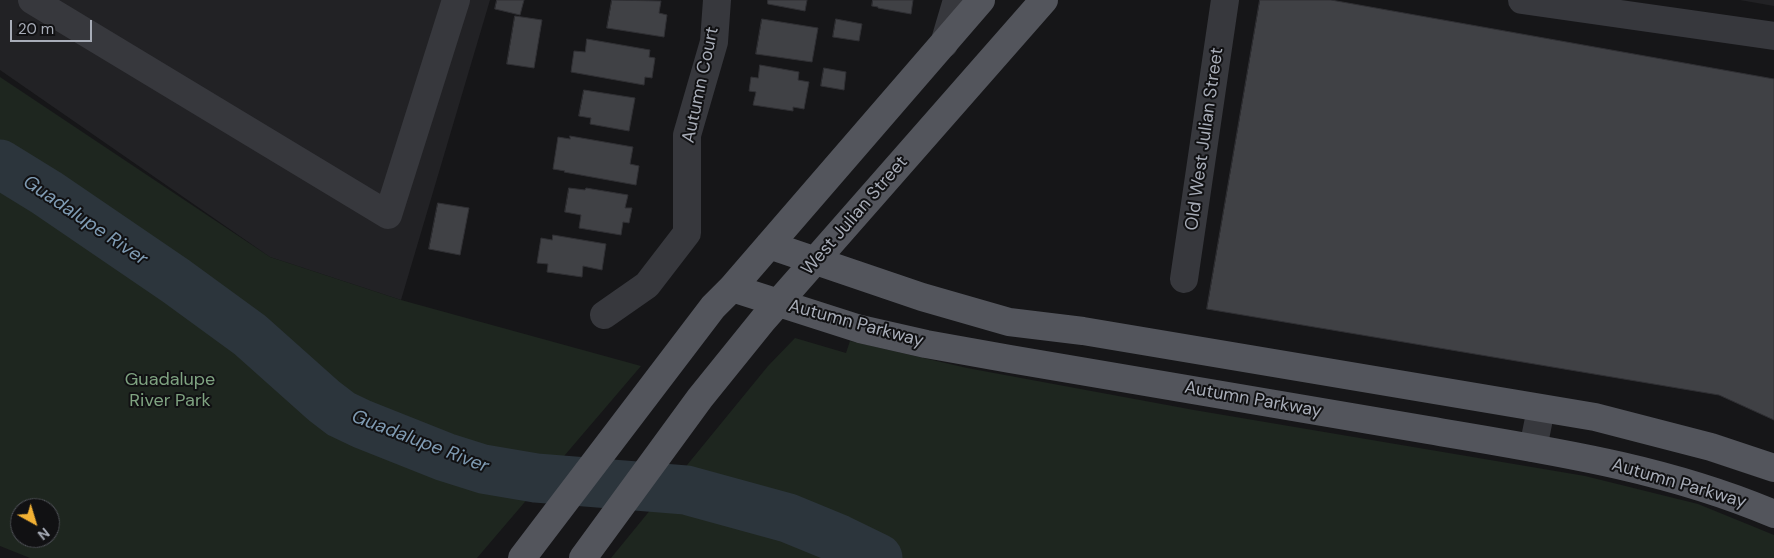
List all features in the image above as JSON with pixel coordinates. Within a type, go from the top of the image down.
[{"type":"main road","points":[[522,558],[713,307],[732,288],[981,0]]},
{"type":"main road","name":"West Julian Street","points":[[583,558],[700,398],[762,320],[779,303],[1044,0]]},
{"type":"main road","points":[[769,245],[922,297],[1009,322],[1083,331],[1604,420],[1712,448],[1774,468]]},
{"type":"main road","name":"Autumn Parkway","points":[[732,288],[860,328],[926,344],[1533,448],[1657,474],[1752,504],[1774,514]]},
{"type":"street","points":[[32,0],[64,9],[388,215],[456,0]]},
{"type":"street","name":"Autumn Court","points":[[604,315],[647,285],[686,233],[687,135],[714,42],[717,0]]},
{"type":"street","points":[[944,44],[957,0]]},
{"type":"street","name":"Old West Julian Street","points":[[1184,279],[1225,0]]},
{"type":"street","points":[[1522,0],[1665,10],[1774,36]]},
{"type":"street","points":[[1533,448],[1541,409]]},
{"type":"shaded area","points":[[0,0],[490,0],[401,300],[270,257],[0,70]]},
{"type":"shaded area","points":[[1740,0],[1774,0],[1774,6]]},
{"type":"green space","name":"Guadalupe River Park","points":[[0,77],[270,257],[401,300],[641,366],[477,558],[30,558],[0,546]]},
{"type":"green space","points":[[795,338],[846,353],[850,341],[967,368],[1194,410],[1585,476],[1698,504],[1774,535],[1774,558],[611,558],[768,366]]},
{"type":"building","points":[[497,0],[524,0],[520,15],[495,9]]},
{"type":"building","points":[[612,0],[661,1],[659,13],[667,15],[664,37],[607,28]]},
{"type":"building","points":[[768,0],[807,0],[805,11],[768,4]]},
{"type":"building","points":[[873,0],[913,0],[911,14],[872,6]]},
{"type":"building","points":[[1260,0],[1331,0],[1774,79],[1774,420],[1719,395],[1207,309]]},
{"type":"building","points":[[515,16],[542,20],[534,68],[507,64]]},
{"type":"building","points":[[762,19],[818,28],[812,62],[756,54]]},
{"type":"building","points":[[836,19],[862,24],[859,41],[833,37]]},
{"type":"building","points":[[587,39],[650,50],[649,57],[655,58],[652,78],[645,77],[644,85],[571,72],[574,51],[585,52]]},
{"type":"building","points":[[760,65],[799,72],[798,80],[809,82],[804,109],[793,107],[793,111],[753,105],[756,92],[749,91],[751,77],[758,78]]},
{"type":"building","points":[[824,68],[846,72],[844,90],[821,86]]},
{"type":"building","points":[[584,90],[635,98],[629,131],[590,124],[591,118],[579,116]]},
{"type":"building","points":[[570,136],[633,147],[630,164],[639,166],[636,185],[553,169],[558,137],[570,139]]},
{"type":"building","points":[[569,188],[585,190],[586,188],[628,195],[625,208],[632,208],[629,223],[623,222],[621,235],[579,228],[581,215],[565,212]]},
{"type":"building","points":[[438,203],[469,208],[460,255],[429,249]]},
{"type":"building","points":[[553,235],[606,244],[602,270],[583,266],[582,277],[547,272],[548,264],[537,263],[541,238],[552,240]]},
{"type":"waterway","name":"Guadalupe River","points":[[0,164],[47,193],[176,281],[250,335],[324,401],[341,414],[362,424],[445,457],[483,469],[536,478],[686,490],[788,518],[839,539],[878,558]]}]
